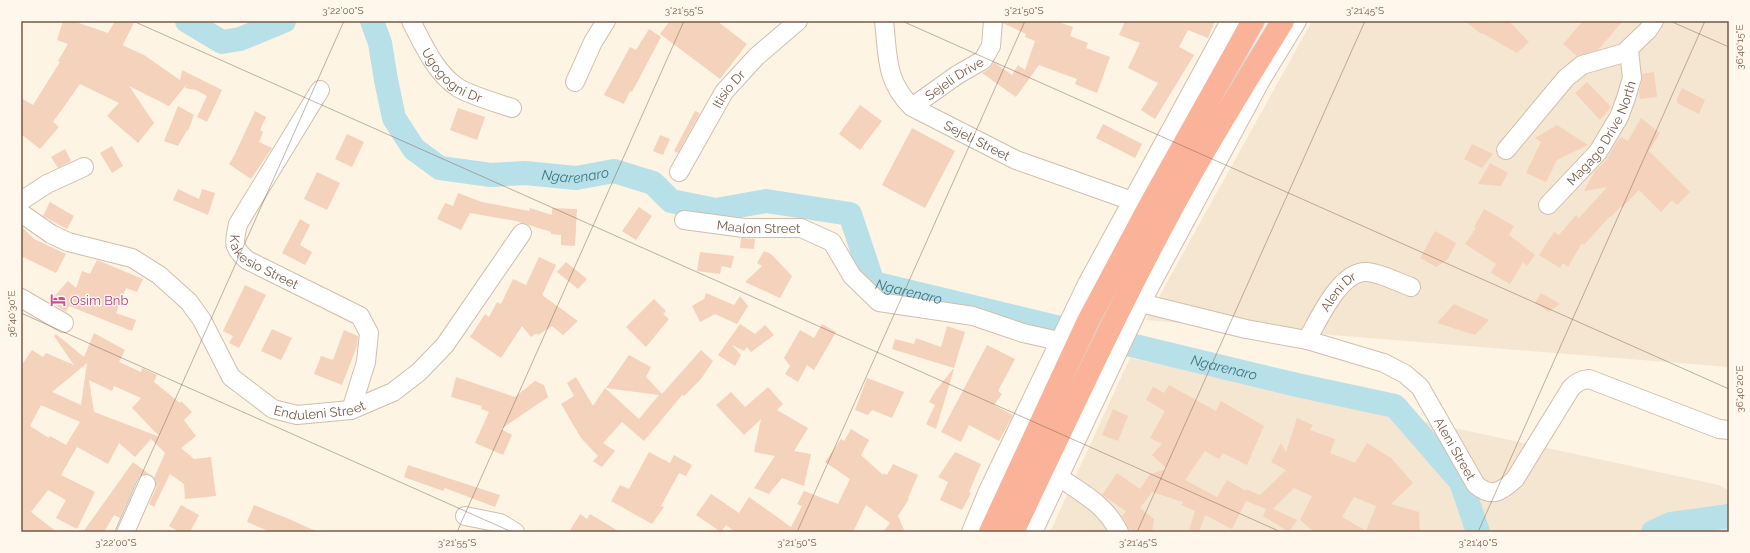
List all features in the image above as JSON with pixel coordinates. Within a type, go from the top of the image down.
[{"type":"highway","points":[[1013,532],[1079,354],[1088,321],[1151,203],[1253,21]]},
{"type":"highway","points":[[990,532],[1079,354],[1108,331],[1169,214],[1208,144],[1283,21]]},
{"type":"street","name":"Ugogogni Dr","points":[[412,21],[432,60],[444,75],[458,87],[512,108]]},
{"type":"street","points":[[575,82],[593,42],[606,21]]},
{"type":"street","name":"Itisio Dr","points":[[679,172],[724,92],[756,57],[798,21]]},
{"type":"street","name":"Sejeli Street","points":[[884,21],[888,66],[898,90],[903,98],[912,107],[1016,160],[1132,201]]},
{"type":"street","name":"Sejeli Drive","points":[[912,107],[957,75],[983,60],[991,46],[993,21]]},
{"type":"street","points":[[1033,532],[1059,477],[1079,354],[1087,284],[1230,21]]},
{"type":"street","points":[[971,532],[988,491],[1079,354],[1141,303],[1261,80],[1296,21]]},
{"type":"street","points":[[1506,150],[1556,88],[1566,78],[1582,65],[1621,55],[1629,50],[1648,30],[1654,21]]},
{"type":"street","name":"Magago Drive North","points":[[1548,205],[1598,152],[1619,117],[1632,78],[1629,50]]},
{"type":"street","name":"Kakesio Street","points":[[320,90],[238,224],[234,241],[238,252],[246,260],[360,316],[369,333],[366,362],[351,410]]},
{"type":"street","points":[[21,201],[47,184],[84,167]]},
{"type":"street","name":"Enduleni Street","points":[[21,213],[51,234],[68,242],[132,258],[159,275],[189,302],[231,378],[272,409],[297,415],[351,410],[393,392],[419,372],[444,345],[522,233]]},
{"type":"street","name":"Maalon Street","points":[[684,220],[744,228],[801,228],[832,242],[852,276],[879,302],[973,316],[1079,354]]},
{"type":"street","name":"Aleni Dr","points":[[1307,340],[1341,285],[1356,274],[1371,273],[1410,287]]},
{"type":"street","points":[[21,298],[64,323]]},
{"type":"street","name":"Aleni Street","points":[[1141,303],[1246,330],[1307,340],[1384,363],[1405,374],[1420,387],[1476,485],[1484,492],[1494,492],[1505,489],[1515,479],[1571,388],[1576,382],[1583,380],[1590,379],[1719,429],[1729,430]]},
{"type":"street","points":[[1059,477],[1108,513],[1119,532]]},
{"type":"street","points":[[125,532],[146,484]]},
{"type":"street","points":[[465,516],[500,523],[515,532]]},
{"type":"shaded area","points":[[1312,21],[1729,21],[1729,367],[1146,320]]},
{"type":"shaded area","points":[[1130,358],[1719,485],[1729,491],[1729,532],[1050,532]]},
{"type":"building","points":[[63,21],[73,21],[108,33],[115,21],[135,21],[123,44],[124,46],[144,55],[180,80],[182,70],[222,90],[207,122],[197,117],[207,96],[196,90],[185,88],[187,84],[169,106],[129,86],[154,123],[138,143],[107,116],[119,103],[80,84],[53,122],[59,127],[40,149],[21,134],[21,98],[33,105],[60,62],[58,61],[68,44],[57,40]]},
{"type":"building","points":[[670,21],[717,21],[747,44],[720,79],[660,34]]},
{"type":"building","points":[[1003,21],[1056,21],[1073,27],[1070,36],[1088,43],[1086,48],[1110,57],[1097,93],[1075,84],[1077,79],[1039,65],[1016,97],[982,73],[989,69],[994,62],[1012,75],[1018,65],[1025,70],[1035,41],[1025,37],[1026,34],[1003,23]]},
{"type":"building","points":[[1125,21],[1215,21],[1208,38],[1188,30],[1179,47],[1194,55],[1155,119],[1141,110],[1158,83],[1128,68],[1140,43],[1119,35]]},
{"type":"building","points":[[1465,21],[1509,21],[1529,42],[1517,53],[1482,33],[1481,34]]},
{"type":"building","points":[[1583,21],[1623,21],[1598,50],[1577,56],[1563,44]]},
{"type":"building","points":[[649,29],[661,37],[632,92],[630,91],[624,104],[604,95],[630,47],[636,50]]},
{"type":"building","points":[[1654,72],[1657,97],[1640,99],[1639,92],[1642,74]]},
{"type":"building","points":[[1587,82],[1611,107],[1600,120],[1575,93]]},
{"type":"building","points":[[1682,88],[1705,100],[1699,114],[1677,103],[1677,99]]},
{"type":"building","points":[[860,105],[882,121],[860,150],[839,134]]},
{"type":"building","points":[[178,106],[194,115],[188,131],[187,130],[178,146],[164,141]]},
{"type":"building","points":[[458,108],[485,117],[477,140],[450,130]]},
{"type":"building","points":[[255,111],[266,117],[260,130],[263,132],[259,142],[272,148],[251,179],[229,164]]},
{"type":"building","points":[[695,111],[700,113],[678,153],[674,151]]},
{"type":"building","points":[[1641,118],[1660,133],[1649,151],[1690,192],[1677,205],[1672,200],[1661,212],[1639,190],[1622,208],[1621,206],[1611,217],[1610,216],[1584,245],[1582,243],[1568,267],[1563,263],[1560,268],[1539,255],[1554,232],[1559,235],[1576,215],[1579,218],[1607,187],[1584,191],[1595,171],[1607,159],[1616,143],[1621,137],[1628,141]]},
{"type":"building","points":[[1103,124],[1142,144],[1135,158],[1096,138]]},
{"type":"building","points":[[1557,125],[1588,145],[1557,160],[1546,182],[1526,173],[1541,142],[1535,138]]},
{"type":"building","points":[[912,128],[955,151],[925,208],[882,185]]},
{"type":"building","points":[[347,134],[364,142],[352,167],[335,159]]},
{"type":"building","points":[[660,135],[670,139],[663,155],[653,151]]},
{"type":"building","points":[[1472,144],[1493,154],[1482,168],[1464,159]]},
{"type":"building","points":[[112,146],[123,166],[112,173],[100,153]]},
{"type":"building","points":[[65,149],[71,161],[58,168],[51,157]]},
{"type":"building","points":[[1490,163],[1508,173],[1501,186],[1478,184]]},
{"type":"building","points":[[317,172],[340,183],[327,210],[304,199]]},
{"type":"building","points":[[178,189],[199,199],[202,189],[215,193],[208,215],[173,200]]},
{"type":"building","points":[[458,193],[482,202],[529,211],[530,208],[552,215],[552,208],[577,209],[575,246],[561,245],[561,235],[551,234],[551,232],[516,221],[470,213],[461,230],[437,219],[445,203],[453,206]]},
{"type":"building","points":[[50,202],[74,216],[67,229],[43,216]]},
{"type":"building","points":[[639,207],[652,216],[636,240],[622,231]]},
{"type":"building","points":[[1484,209],[1514,226],[1509,235],[1535,255],[1527,266],[1523,262],[1510,284],[1491,273],[1496,264],[1465,244],[1476,228],[1474,227]]},
{"type":"building","points":[[300,219],[310,225],[300,245],[312,252],[305,265],[282,253]]},
{"type":"building","points":[[21,226],[34,239],[66,254],[56,273],[21,256]]},
{"type":"building","points":[[1435,231],[1456,243],[1448,259],[1436,267],[1420,258]]},
{"type":"building","points":[[741,238],[755,239],[754,249],[740,248]]},
{"type":"building","points":[[764,251],[771,254],[792,276],[780,298],[745,282],[762,266],[757,263]]},
{"type":"building","points":[[700,252],[734,256],[731,268],[722,266],[720,274],[697,271]]},
{"type":"building","points":[[539,257],[556,265],[542,295],[578,321],[563,335],[552,326],[538,335],[537,333],[531,337],[522,326],[501,358],[470,337],[485,314],[489,317],[497,302],[501,304],[513,279],[526,285]]},
{"type":"building","points":[[97,260],[143,279],[137,292],[126,288],[116,313],[136,320],[132,331],[69,306],[66,312],[50,301],[68,281],[76,288],[82,271],[90,274]]},
{"type":"building","points":[[566,262],[587,279],[578,289],[557,272]]},
{"type":"building","points":[[245,285],[266,295],[239,348],[229,343],[233,336],[223,331]]},
{"type":"building","points":[[706,293],[734,305],[740,296],[748,306],[737,324],[715,314],[700,322],[692,306],[704,299]]},
{"type":"building","points":[[1541,293],[1560,304],[1549,312],[1535,303]]},
{"type":"building","points":[[654,299],[666,311],[663,314],[669,319],[646,347],[626,327]]},
{"type":"building","points":[[1454,304],[1489,320],[1475,335],[1437,323]]},
{"type":"building","points":[[740,324],[755,334],[765,325],[774,335],[751,352],[747,347],[744,351],[732,345],[741,355],[735,366],[718,355]]},
{"type":"building","points":[[822,324],[836,332],[814,370],[807,365],[798,382],[785,374],[790,366],[784,358],[800,330],[814,338]]},
{"type":"building","points":[[947,326],[965,332],[954,368],[892,349],[895,339],[914,344],[916,338],[941,347]]},
{"type":"building","points":[[272,329],[292,338],[281,360],[261,351]]},
{"type":"building","points":[[344,330],[358,336],[357,346],[342,385],[314,374],[321,356],[333,360]]},
{"type":"building","points":[[94,333],[125,350],[119,362],[141,372],[142,368],[157,375],[154,382],[180,403],[181,401],[192,412],[184,420],[196,436],[181,448],[194,459],[211,457],[216,496],[185,499],[184,484],[170,474],[154,507],[149,504],[156,488],[154,478],[165,453],[151,439],[135,457],[119,443],[108,464],[77,447],[61,475],[95,492],[77,529],[56,518],[66,500],[48,490],[31,512],[57,532],[21,532],[21,366],[32,350],[43,357],[46,353],[74,365],[54,336],[56,334],[84,357]],"holes":[[[87,363],[81,405],[52,392],[80,369]],[[89,380],[112,391],[114,386],[141,398],[132,408],[160,437],[94,412]],[[41,405],[80,422],[66,445],[50,436],[49,438],[30,426]]]},
{"type":"building","points":[[987,345],[1015,359],[998,391],[1002,394],[994,405],[1013,415],[999,441],[969,425],[961,442],[941,432]]},
{"type":"building","points":[[701,350],[713,361],[701,379],[684,396],[682,395],[644,441],[622,422],[603,443],[615,451],[602,467],[593,461],[598,456],[581,438],[561,404],[574,396],[567,383],[576,377],[593,406],[605,388],[639,419],[659,395],[606,388],[629,355],[651,367],[646,377],[662,394]]},
{"type":"building","points":[[953,369],[936,429],[926,424],[935,405],[929,402],[936,390]]},
{"type":"building","points":[[456,377],[515,397],[535,381],[544,385],[548,397],[501,429],[512,435],[503,455],[475,443],[489,412],[481,409],[482,406],[451,397]]},
{"type":"building","points":[[867,378],[904,392],[892,418],[872,410],[868,415],[855,410]]},
{"type":"building","points":[[1169,385],[1216,411],[1221,401],[1264,426],[1247,465],[1223,453],[1219,459],[1205,451],[1185,480],[1217,497],[1227,480],[1246,491],[1246,489],[1260,495],[1286,470],[1271,462],[1281,443],[1286,452],[1297,418],[1313,425],[1310,430],[1335,439],[1330,453],[1355,463],[1367,443],[1391,458],[1413,483],[1391,504],[1419,512],[1420,532],[1314,532],[1300,520],[1312,496],[1294,488],[1273,509],[1297,520],[1289,532],[1263,516],[1266,509],[1246,501],[1232,529],[1205,515],[1199,532],[1189,530],[1195,511],[1181,505],[1183,502],[1152,492],[1140,508],[1154,519],[1152,532],[1133,532],[1129,529],[1122,516],[1126,511],[1102,495],[1117,473],[1140,489],[1150,474],[1167,469],[1152,455],[1162,444],[1150,438],[1165,411],[1146,400],[1153,387],[1164,393]],"holes":[[[1354,497],[1376,506],[1366,531],[1342,517]]]},
{"type":"building","points":[[768,387],[783,404],[777,410],[808,428],[794,451],[811,454],[804,486],[782,478],[769,494],[754,488],[775,456],[754,452],[761,419],[744,435],[716,405],[731,392],[745,407]]},
{"type":"building","points":[[1113,409],[1128,416],[1118,441],[1102,435]]},
{"type":"building","points":[[851,429],[869,440],[861,455],[883,475],[884,473],[887,475],[893,464],[918,475],[908,498],[909,499],[898,516],[905,532],[883,532],[890,523],[866,505],[853,532],[735,532],[726,525],[721,532],[696,515],[711,494],[739,513],[749,497],[791,527],[802,506],[797,504],[804,491],[838,504],[850,479],[825,462],[841,439],[844,441]]},
{"type":"building","points":[[649,452],[670,463],[674,455],[692,465],[686,476],[679,473],[661,506],[664,507],[652,524],[611,501],[620,485],[629,489]]},
{"type":"building","points":[[955,452],[981,464],[969,492],[971,493],[962,510],[940,500],[948,482],[938,477]]},
{"type":"building","points":[[133,462],[149,474],[140,475],[137,479],[120,518],[114,515],[104,532],[83,532]]},
{"type":"building","points":[[408,465],[500,495],[495,507],[445,488],[443,491],[404,477]]},
{"type":"building","points":[[181,505],[199,515],[190,532],[179,532],[169,526]]},
{"type":"building","points":[[254,505],[318,532],[271,532],[247,522]]},
{"type":"building","points":[[580,514],[587,519],[590,514],[620,532],[569,532]]},
{"type":"waterway","name":"Ngarenaro","points":[[187,21],[222,42],[240,39],[284,21]]},
{"type":"waterway","name":"Ngarenaro","points":[[372,21],[380,43],[394,118],[414,149],[440,168],[491,175],[525,173],[576,178],[614,171],[653,183],[671,201],[716,210],[766,201],[850,214],[873,283],[1297,385],[1395,406],[1461,482],[1478,532]]},
{"type":"waterway","name":"Ngarenaro","points":[[1653,532],[1671,524],[1729,516]]},
{"type":"place","name":"Osim Bnb","points":[[58,300]]}]
